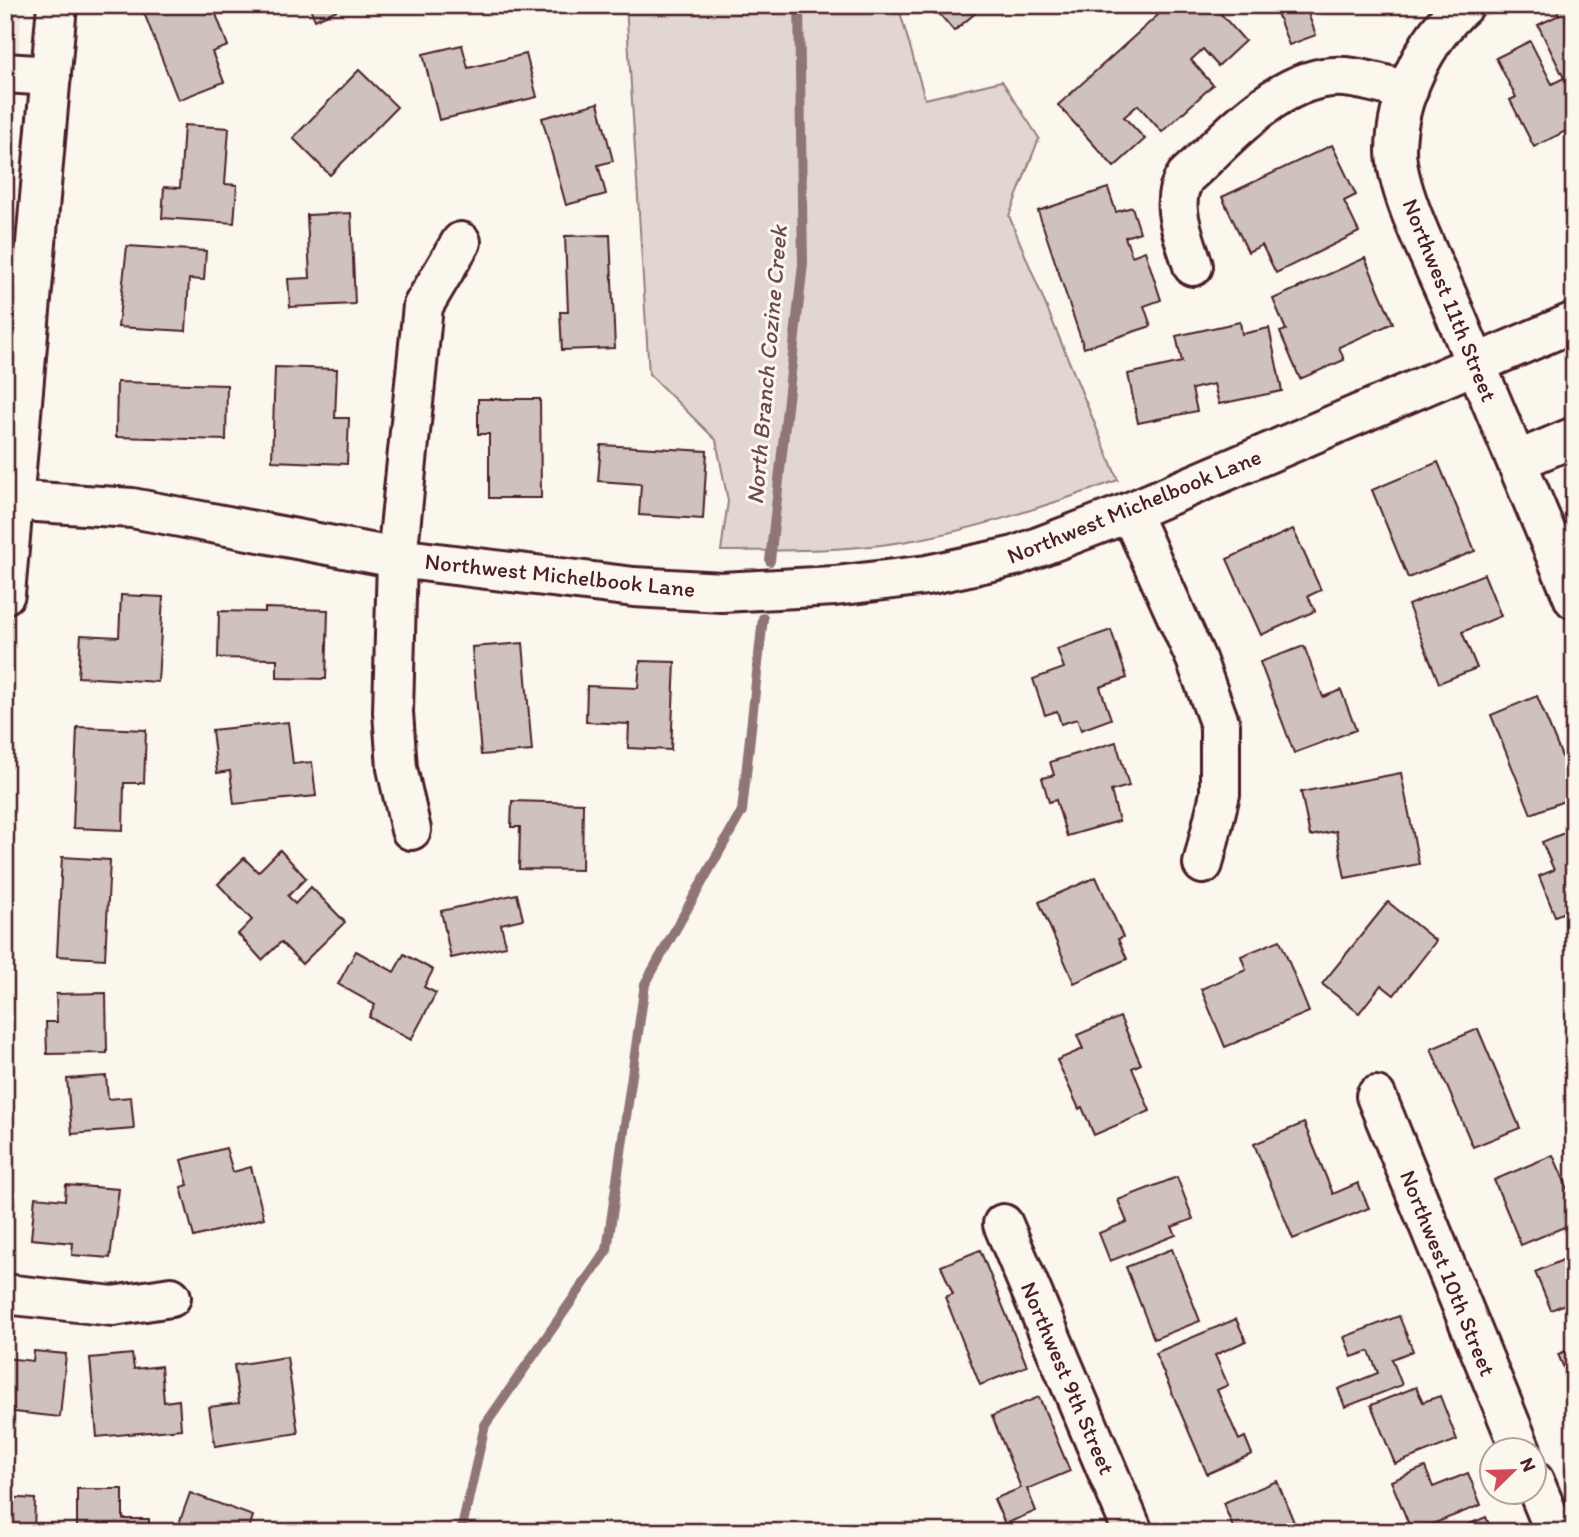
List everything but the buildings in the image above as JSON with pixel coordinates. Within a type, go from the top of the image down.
[{"type":"street","points":[[5,594],[9,499],[57,5]]},
{"type":"street","name":"Northwest 11th Street","points":[[1464,5],[1437,35],[1408,90],[1397,132],[1396,153],[1401,177],[1574,598]]},
{"type":"street","points":[[5,73],[51,76]]},
{"type":"street","points":[[1193,266],[1177,204],[1177,188],[1186,176],[1277,96],[1300,82],[1320,77],[1346,77],[1408,90]]},
{"type":"street","points":[[411,830],[397,768],[394,723],[397,558],[423,306],[461,242]]},
{"type":"street","name":"Northwest Michelbook Lane","points":[[9,499],[132,508],[397,558],[634,587],[722,592],[835,586],[927,575],[1015,556],[1130,512],[1574,322]]},
{"type":"street","points":[[1517,461],[1574,437]]},
{"type":"street","points":[[1130,512],[1196,659],[1220,725],[1220,794],[1203,864]]},
{"type":"street","name":"Northwest 10th Street","points":[[1376,1096],[1515,1436]]},
{"type":"street","name":"Northwest 9th Street","points":[[1003,1224],[1133,1532]]},
{"type":"street","points":[[5,1294],[113,1306],[171,1297]]},
{"type":"street","points":[[1544,1506],[1555,1532]]},
{"type":"shaded area","points":[[5,5],[22,5],[5,247]]},
{"type":"shaded area","points":[[626,5],[898,5],[925,99],[1002,81],[1039,138],[1009,216],[1118,480],[1020,514],[919,539],[845,548],[721,551],[728,501],[716,440],[649,374]]},
{"type":"waterway","name":"North Branch Cozine Creek","points":[[770,561],[803,264],[799,5]]},
{"type":"waterway","name":"North Branch Cozine Creek","points":[[461,1532],[485,1425],[607,1250],[645,984],[742,811],[763,618]]}]
